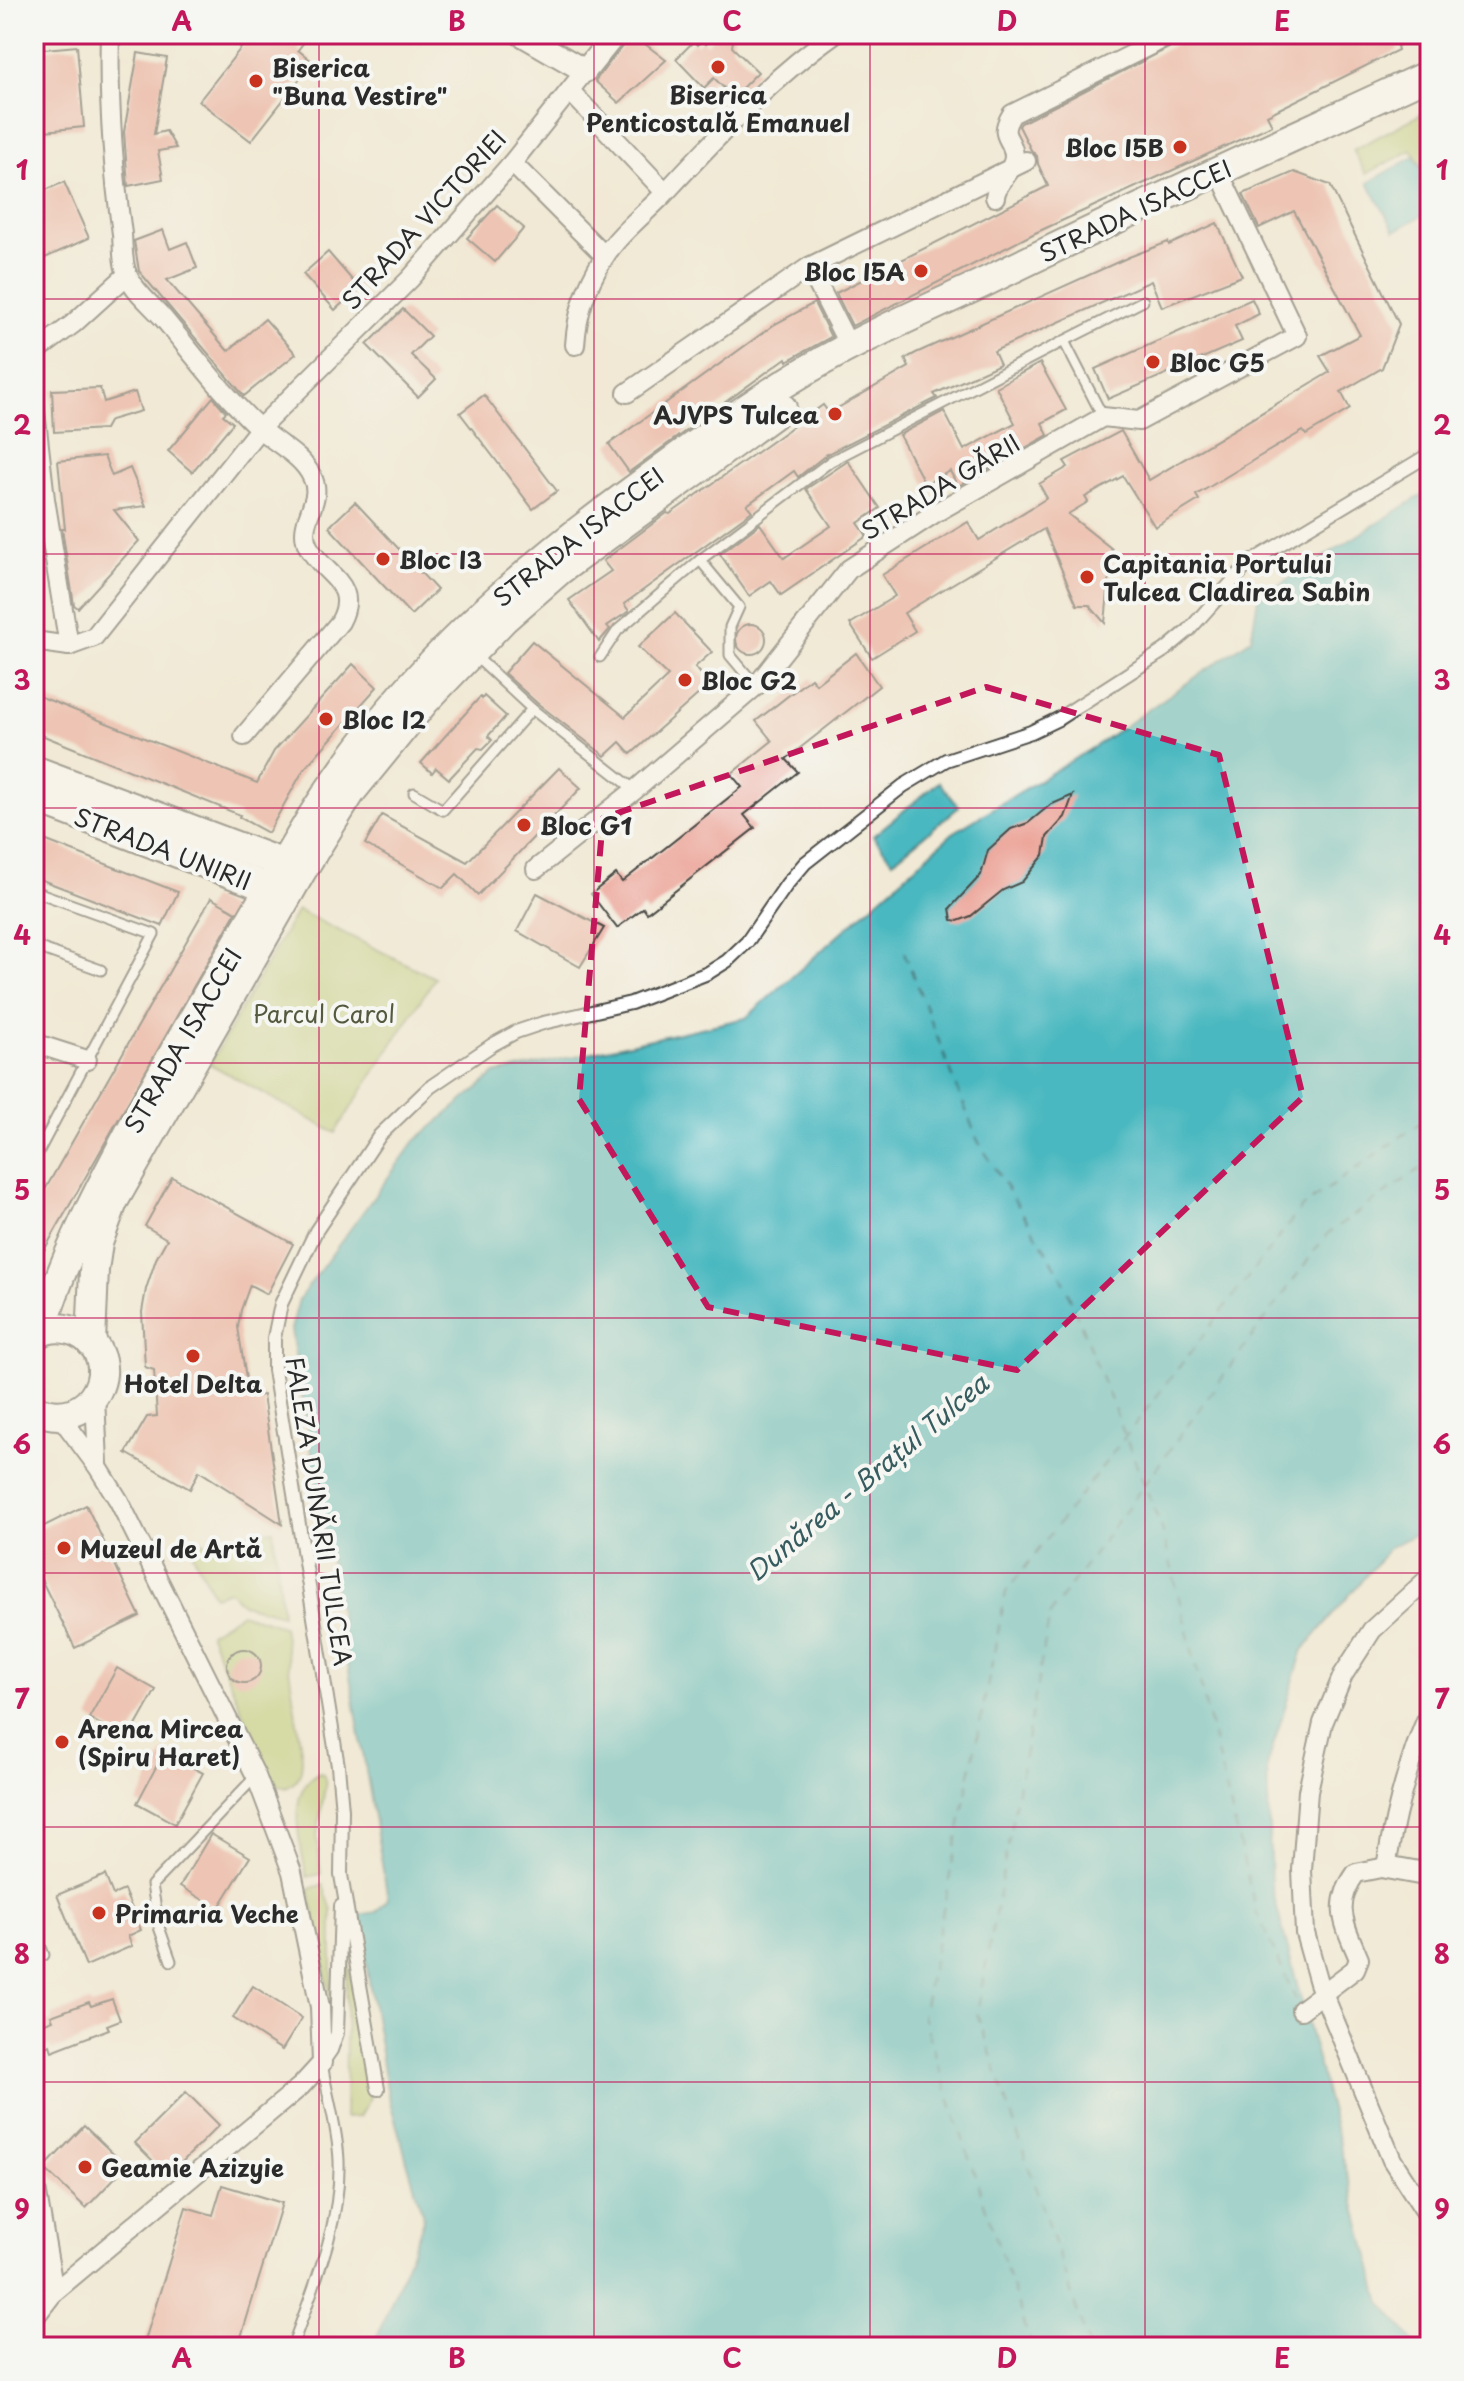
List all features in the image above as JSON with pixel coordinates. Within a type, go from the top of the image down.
[{"type":"main road","name":"STRADA ISACCEI","points":[[95,1396],[100,1386],[101,1363],[91,1343],[96,1256],[108,1214],[270,928],[287,877],[333,783],[418,678],[487,606],[545,555],[787,382],[1067,242],[1430,74]]},
{"type":"main road","name":"STRADA ISACCEI","points":[[38,1334],[85,1215],[150,1094],[287,877],[426,700],[471,651],[560,570],[798,397],[947,319],[1430,95]]},
{"type":"main road","name":"STRADA UNIRII","points":[[34,770],[287,877]]},
{"type":"main road","name":"STRADA UNIRII","points":[[34,798],[287,877]]},
{"type":"main road","points":[[38,1334],[52,1329],[73,1331],[91,1343]]},
{"type":"main road","points":[[45,1417],[78,1411],[95,1396]]},
{"type":"street","points":[[110,34],[109,86],[116,196],[127,275],[220,387],[259,429],[297,458],[313,477],[315,498],[304,525],[304,535],[309,548],[347,595],[348,608],[340,622],[244,736]]},
{"type":"street","points":[[521,34],[585,71]]},
{"type":"street","name":"STRADA VICTORIEI","points":[[69,646],[94,637],[259,429],[410,279],[512,163],[615,34]]},
{"type":"street","points":[[575,345],[577,317],[587,287],[605,256],[720,134],[797,60],[834,34]]},
{"type":"street","points":[[1018,165],[1005,136],[1005,126],[1012,114],[1173,34]]},
{"type":"street","points":[[570,91],[665,192]]},
{"type":"street","points":[[512,163],[605,256]]},
{"type":"street","points":[[995,197],[996,189],[1018,165]]},
{"type":"street","points":[[627,393],[809,267],[1018,165]]},
{"type":"street","points":[[1103,417],[1139,421],[1297,336],[1226,187]]},
{"type":"street","points":[[809,267],[850,348]]},
{"type":"street","points":[[34,353],[73,324],[127,275]]},
{"type":"street","points":[[34,402],[45,499],[69,646],[34,641]]},
{"type":"street","name":"STRADA GĂRII","points":[[536,869],[635,790],[756,686],[849,569],[935,513],[1103,417]]},
{"type":"street","name":"FALEZA DUNĂRII TULCEA","points":[[378,2089],[341,1875],[342,1810],[338,1766],[276,1386],[274,1338],[281,1304],[316,1231],[380,1135],[430,1087],[504,1038],[543,1023],[631,1003],[680,986],[718,967],[747,942],[805,863],[903,786],[946,760],[1031,732],[1058,719],[1165,650],[1189,630],[1249,563],[1430,454]]},
{"type":"street","points":[[34,1043],[87,1060]]},
{"type":"street","points":[[95,1396],[98,1467]]},
{"type":"street","points":[[45,1417],[98,1467],[125,1512],[256,1776],[292,1872],[299,1900],[320,2007],[322,2063]]},
{"type":"street","points":[[1430,1577],[1372,1630],[1343,1675],[1323,1723],[1308,1791],[1302,1870],[1305,1933],[1323,1992],[1392,2160],[1430,2219]]},
{"type":"street","points":[[1386,1867],[1394,1816],[1412,1754],[1430,1711]]},
{"type":"street","points":[[1301,2010],[1355,1969],[1359,1959],[1345,1925],[1341,1904],[1346,1887],[1356,1873],[1386,1867],[1430,1875]]},
{"type":"street","points":[[34,2318],[54,2292],[301,2086],[322,2063],[334,2043],[338,2024],[341,1875]]},
{"type":"street","points":[[34,2177],[54,2292]]},
{"type":"lane","points":[[600,657],[618,630],[700,560],[831,461],[1143,301]]},
{"type":"lane","points":[[1064,341],[1103,417]]},
{"type":"lane","points":[[700,560],[739,607],[730,627],[730,655],[756,686]]},
{"type":"lane","points":[[471,651],[532,709],[635,790]]},
{"type":"lane","points":[[414,793],[443,810],[532,709]]},
{"type":"lane","points":[[34,891],[154,934],[34,1160]]},
{"type":"lane","points":[[34,946],[101,970]]},
{"type":"lane","points":[[171,1961],[159,1927],[152,1885],[256,1776]]},
{"type":"lane","points":[[34,1930],[44,1955],[34,1957]]},
{"type":"lane","points":[[292,2347],[337,2207],[339,2159],[322,2063]]},
{"type":"highlighted area","points":[[986,687],[1219,755],[1303,1097],[1017,1370],[708,1307],[579,1099],[603,818]]},
{"type":"green space","points":[[1425,112],[1430,117],[1430,181],[1412,150],[1366,174],[1353,150]]},
{"type":"green space","name":"Parcul Carol","points":[[297,910],[435,978],[335,1133],[210,1064]]},
{"type":"green space","points":[[273,1530],[282,1614],[242,1604],[230,1591],[214,1596],[187,1543],[204,1541],[217,1550],[224,1546],[227,1537]]},
{"type":"green space","points":[[241,1613],[283,1626],[302,1757],[299,1776],[286,1788],[270,1777],[209,1633]]},
{"type":"green space","points":[[320,1773],[326,1781],[317,1836],[321,1874],[307,1877],[297,1820],[298,1805],[309,1781]]},
{"type":"green space","points":[[323,1885],[332,1910],[332,2006],[309,1888]]},
{"type":"green space","points":[[347,1954],[370,2098],[359,2117],[345,2118]]},
{"type":"water","points":[[1414,157],[1430,185],[1430,211],[1395,231],[1368,183]]},
{"type":"water","name":"Dunărea - Brațul Tulcea","points":[[1430,490],[1430,1527],[1390,1547],[1303,1650],[1267,1766],[1271,1885],[1381,2302],[1418,2347],[373,2347],[424,2220],[388,2095],[358,1915],[376,1912],[388,1899],[293,1343],[291,1329],[299,1299],[415,1141],[495,1074],[746,1018],[953,833],[1097,745],[1251,639],[1258,598]]},
{"type":"water","points":[[939,782],[959,807],[893,861],[873,836]]},
{"type":"building","name":"Biserica \"Buna Vestire\"","points":[[252,34],[310,34],[298,50],[313,62],[251,141],[199,101]]},
{"type":"building","points":[[632,34],[666,60],[619,103],[595,81]]},
{"type":"building","name":"Biserica Penticostală Emanuel","points":[[717,34],[734,34],[732,47],[758,72],[733,97],[714,78],[704,88],[676,59],[694,41],[697,45],[702,40],[706,44]]},
{"type":"building","points":[[1196,34],[1421,34],[1397,46],[1398,50],[1267,115],[1272,125],[1035,233],[852,326],[836,293],[1048,186],[1037,156],[1019,126],[1021,123]]},
{"type":"building","points":[[77,46],[84,127],[34,132],[34,50]]},
{"type":"building","points":[[138,53],[167,58],[154,134],[166,131],[176,148],[158,151],[163,179],[128,186],[124,132]]},
{"type":"building","points":[[1294,172],[1330,185],[1399,324],[1382,368],[1341,392],[1350,409],[1306,435],[1303,431],[1257,458],[1196,495],[1199,500],[1155,527],[1123,476],[1085,497],[1088,502],[1068,514],[1112,549],[1105,623],[1089,605],[1077,605],[1044,529],[904,613],[915,631],[872,658],[850,624],[895,596],[882,575],[968,522],[979,540],[1047,498],[1039,484],[1068,467],[1064,461],[1121,431],[1149,480],[1330,372],[1320,356],[1360,335],[1294,211],[1259,228],[1243,194]]},
{"type":"building","points":[[64,182],[89,238],[34,263],[34,195]]},
{"type":"building","points":[[497,205],[524,228],[495,262],[467,238]]},
{"type":"building","points":[[1217,223],[1242,276],[1162,307],[1151,281],[994,351],[1000,364],[934,394],[937,398],[827,454],[798,477],[794,471],[747,505],[752,511],[624,604],[629,611],[607,626],[610,629],[599,642],[569,600],[611,571],[603,561],[823,405],[829,413],[909,367],[905,359],[916,353],[1129,257],[1168,242],[1169,245]]},
{"type":"building","points":[[163,230],[170,249],[187,242],[197,268],[167,280],[228,351],[265,319],[296,354],[244,396],[139,271],[134,241]]},
{"type":"building","points":[[328,252],[359,288],[335,310],[303,274]]},
{"type":"building","name":"Bloc G5","points":[[1252,299],[1259,314],[1235,326],[1242,341],[1108,399],[1095,369]]},
{"type":"building","points":[[814,303],[831,337],[787,361],[786,358],[629,472],[609,444],[775,324]]},
{"type":"building","points":[[403,309],[430,336],[411,355],[436,379],[418,397],[367,345]]},
{"type":"building","points":[[1040,363],[1066,410],[1042,423],[1048,435],[958,486],[950,471],[925,484],[899,435],[944,411],[964,450],[1015,423],[996,387]]},
{"type":"building","points":[[100,388],[104,402],[135,392],[141,411],[110,420],[105,429],[54,432],[52,390]]},
{"type":"building","points":[[484,395],[557,491],[533,509],[460,413]]},
{"type":"building","points":[[213,397],[226,412],[223,415],[233,423],[192,472],[168,451]]},
{"type":"building","points":[[104,456],[112,476],[130,468],[146,506],[114,510],[139,541],[78,608],[74,605],[62,529],[65,529],[58,461]]},
{"type":"building","points":[[848,461],[880,508],[858,523],[867,536],[781,595],[771,581],[749,596],[720,554],[760,524],[784,558],[831,526],[806,489]]},
{"type":"building","name":"Bloc I3","points":[[355,502],[437,590],[411,615],[329,527]]},
{"type":"building","points":[[675,613],[712,652],[695,667],[710,684],[631,754],[620,742],[605,756],[504,673],[532,641],[625,717],[668,676],[638,647]]},
{"type":"building","points":[[751,624],[762,628],[766,639],[762,650],[751,654],[740,650],[736,639],[740,628]]},
{"type":"building","points":[[856,653],[879,686],[786,759],[798,772],[744,815],[755,828],[647,913],[643,908],[617,928],[591,894],[616,874],[622,882],[742,787],[731,774],[772,741],[756,721],[811,678],[816,684]]},
{"type":"building","points":[[353,664],[377,687],[304,769],[268,833],[240,815],[34,732],[34,694],[257,783],[274,751]]},
{"type":"building","points":[[484,696],[506,716],[488,736],[492,740],[483,749],[478,748],[449,779],[436,768],[432,773],[421,763]]},
{"type":"building","points":[[559,768],[581,788],[478,895],[457,874],[443,888],[365,844],[382,815],[467,862]]},
{"type":"building","points":[[1073,795],[1065,817],[1047,837],[1044,855],[1022,882],[1003,890],[971,916],[952,920],[950,908],[981,875],[988,850],[1011,829],[1028,823],[1050,805]]},
{"type":"building","points":[[34,836],[178,892],[162,926],[34,877]]},
{"type":"building","points":[[537,893],[604,928],[580,967],[517,931]]},
{"type":"building","points":[[211,898],[236,912],[34,1268],[34,1209]]},
{"type":"building","name":"Hotel Delta","points":[[172,1177],[293,1244],[267,1294],[250,1285],[238,1327],[246,1379],[252,1396],[263,1395],[282,1524],[199,1471],[190,1489],[126,1453],[147,1417],[157,1416],[154,1370],[145,1367],[142,1312],[156,1259],[167,1239],[145,1226]]},
{"type":"building","points":[[86,1505],[140,1616],[75,1648],[34,1565],[34,1531]]},
{"type":"building","points":[[244,1649],[256,1654],[261,1666],[256,1678],[244,1683],[232,1678],[227,1666],[232,1654]]},
{"type":"building","points":[[117,1668],[156,1690],[128,1740],[89,1718]]},
{"type":"building","points":[[164,1752],[203,1773],[175,1824],[137,1803]]},
{"type":"building","points":[[211,1834],[250,1857],[218,1909],[180,1886]]},
{"type":"building","name":"Primaria Veche","points":[[105,1875],[113,1895],[124,1890],[141,1930],[128,1936],[132,1946],[86,1966],[57,1895]]},
{"type":"building","points":[[253,1986],[302,2018],[282,2050],[233,2018]]},
{"type":"building","points":[[112,1999],[120,2020],[107,2025],[109,2029],[52,2051],[50,2045],[39,2050],[34,2027],[53,2020],[51,2016],[89,2002],[91,2006]]},
{"type":"building","points":[[186,2092],[219,2125],[171,2173],[165,2173],[135,2143]]},
{"type":"building","name":"Geamie Azizyie","points":[[84,2126],[126,2166],[86,2208],[44,2168]]},
{"type":"building","points":[[222,2185],[282,2203],[238,2347],[143,2347],[186,2207],[213,2215]]},
{"type":"ferry route","points":[[904,952],[978,1141],[1061,1275],[1162,1529],[1256,1911],[1297,2002]]},
{"type":"ferry route","points":[[1032,2347],[922,2016],[1006,1592],[1302,1207],[1430,1116]]},
{"type":"ferry route","points":[[1089,2347],[977,2013],[1050,1614],[1327,1234],[1430,1162]]},
{"type":"place","name":"Biserica Penticostală Emanuel","points":[[718,67]]},
{"type":"place","name":"Biserica \"Buna Vestire\"","points":[[256,81]]},
{"type":"place","name":"Bloc I5B","points":[[1180,147]]},
{"type":"place","name":"Bloc I5A","points":[[921,271]]},
{"type":"place","name":"Bloc G5","points":[[1153,362]]},
{"type":"place","name":"AJVPS Tulcea","points":[[835,414]]},
{"type":"place","name":"Bloc I3","points":[[383,559]]},
{"type":"place","name":"Capitania Portului Tulcea Cladirea Sabin","points":[[1087,577]]},
{"type":"place","name":"Bloc G2","points":[[685,680]]},
{"type":"place","name":"Bloc I2","points":[[326,719]]},
{"type":"place","name":"Bloc G1","points":[[524,825]]},
{"type":"place","name":"Hotel Delta","points":[[193,1356]]},
{"type":"place","name":"Muzeul de Artă","points":[[64,1548]]},
{"type":"place","name":"Arena Mircea (Spiru Haret)","points":[[62,1742]]},
{"type":"place","name":"Primaria Veche","points":[[99,1913]]},
{"type":"place","name":"Geamie Azizyie","points":[[85,2167]]}]
